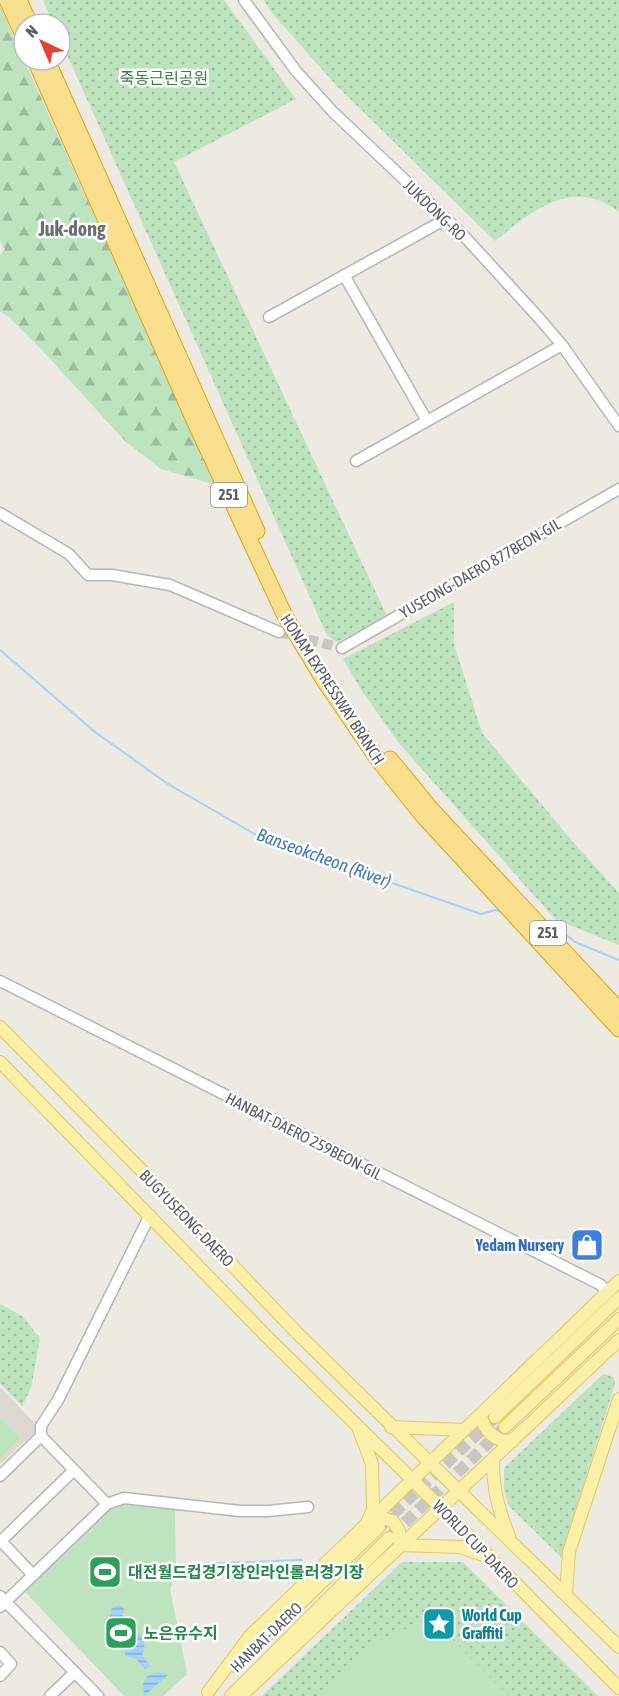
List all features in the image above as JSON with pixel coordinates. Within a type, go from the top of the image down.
[{"type":"highway","name":"HONAM EXPRESSWAY BRANCH","points":[[40,72],[193,418],[284,615],[323,679],[379,761],[423,816],[498,887]]},
{"type":"highway","name":"HONAM EXPRESSWAY BRANCH","points":[[52,72],[202,412],[292,607],[331,674],[387,755],[431,809],[498,887],[584,980],[619,1010]]},
{"type":"highway","name":"HONAM EXPRESSWAY BRANCH","points":[[584,980],[619,1029]]},
{"type":"main road","name":"BUGYUSEONG-DAERO","points":[[0,1027],[297,1333],[374,1409]]},
{"type":"main road","name":"BUGYUSEONG-DAERO","points":[[0,1062],[265,1335],[358,1426]]},
{"type":"main road","name":"HANBAT-DAERO","points":[[206,1694],[430,1463],[619,1281]]},
{"type":"main road","points":[[495,1417],[619,1298]]},
{"type":"main road","points":[[505,1427],[619,1319]]},
{"type":"main road","points":[[241,1696],[394,1542],[440,1507],[493,1460],[619,1340]]},
{"type":"main road","points":[[566,1594],[568,1552],[619,1400]]},
{"type":"main road","name":"WORLD CUP-DAERO","points":[[374,1409],[619,1647]]},
{"type":"main road","points":[[481,1415],[483,1425],[494,1437],[504,1441],[513,1441]]},
{"type":"main road","name":"WORLD CUP-DAERO","points":[[358,1426],[619,1688]]},
{"type":"main road","points":[[358,1426],[372,1464],[371,1525]]},
{"type":"main road","points":[[391,1427],[464,1430]]},
{"type":"main road","points":[[493,1460],[493,1487],[497,1506],[510,1540]]},
{"type":"main road","points":[[371,1525],[379,1517],[393,1521],[399,1531],[394,1542]]},
{"type":"main road","name":"HANBAT-DAERO","points":[[231,1696],[394,1542]]},
{"type":"main road","points":[[394,1542],[460,1547],[490,1558]]},
{"type":"street","name":"JUKDONG-RO","points":[[244,0],[296,71],[318,95],[446,219],[562,345],[619,426]]},
{"type":"street","points":[[269,317],[446,219]]},
{"type":"street","points":[[344,275],[427,421]]},
{"type":"street","points":[[356,461],[562,345]]},
{"type":"street","name":"YUSEONG-DAERO 877BEON-GIL","points":[[342,648],[619,489]]},
{"type":"street","points":[[0,513],[75,558],[88,575],[129,577],[170,585],[279,632]]},
{"type":"street","name":"HANBAT-DAERO 259BEON-GIL","points":[[0,981],[601,1285],[606,1293]]},
{"type":"street","name":"BUGYUSEONG-DAERO","points":[[41,1436],[41,1426],[58,1400],[150,1215]]},
{"type":"street","points":[[0,1476],[41,1436],[107,1504]]},
{"type":"street","points":[[33,1575],[0,1540],[74,1470]]},
{"type":"street","points":[[98,1696],[2,1602],[107,1504],[124,1498],[240,1511],[308,1507]]},
{"type":"street","points":[[0,1652],[11,1664],[0,1676]]},
{"type":"street","points":[[50,1696],[75,1672]]},
{"type":"shaded area","points":[[0,1387],[39,1428],[0,1464]]},
{"type":"green space","name":"죽동근린공원","points":[[43,0],[224,0],[296,99],[174,162],[387,616],[337,642],[327,635],[72,66],[72,12],[48,12]]},
{"type":"green space","points":[[264,0],[619,0],[619,212],[602,202],[586,197],[569,197],[538,209],[495,241],[336,85],[271,12]]},
{"type":"green space","points":[[0,5],[12,32],[12,72],[29,72],[216,485],[161,469],[125,441],[40,348],[0,311],[0,255],[5,249],[0,241]]},
{"type":"green space","points":[[454,602],[454,644],[482,733],[619,893],[619,945],[555,919],[398,742],[362,691],[343,659]]},
{"type":"green space","points":[[0,1304],[22,1316],[40,1338],[31,1388],[22,1406],[0,1383]]},
{"type":"green space","points":[[603,1374],[614,1377],[615,1384],[561,1557],[509,1506],[504,1490],[504,1468]]},
{"type":"green space","points":[[0,1417],[20,1438],[0,1457]]},
{"type":"green space","name":"노은유수지","points":[[128,1502],[151,1503],[175,1509],[176,1576],[170,1589],[187,1674],[163,1696],[124,1696],[25,1592],[105,1510]]},
{"type":"green space","points":[[402,1562],[463,1562],[598,1696],[262,1696]]},
{"type":"green space","points":[[412,1627],[439,1631],[451,1638],[509,1696],[321,1696],[362,1654],[386,1637]]},
{"type":"water","points":[[119,1605],[124,1609],[125,1624],[144,1641],[142,1656],[151,1666],[145,1669],[136,1659],[126,1656],[117,1627],[110,1619],[111,1609]]},
{"type":"water","points":[[159,1672],[168,1675],[144,1696],[143,1684],[147,1676]]},
{"type":"waterway","name":"Banseokcheon (River)","points":[[0,650],[95,732],[168,784],[258,836],[481,914],[496,910],[504,913]]},
{"type":"waterway","name":"Banseokcheon (River)","points":[[550,926],[560,930],[575,942],[619,960]]},
{"type":"waterway","points":[[167,1565],[302,1560]]},
{"type":"tunnel","points":[[279,632],[342,648]]},
{"type":"tunnel","points":[[380,1526],[495,1417]]},
{"type":"tunnel","points":[[392,1535],[505,1427]]},
{"type":"place","name":"Yedam Nursery","points":[[587,1245]]},
{"type":"place","name":"대전월드컵경기장인라인롤러경기장","points":[[105,1572]]},
{"type":"place","name":"World Cup Graffiti","points":[[439,1624]]},
{"type":"place","name":"노은유수지","points":[[121,1633]]},
{"type":"district","name":"Juk-dong","points":[[72,229]]}]
